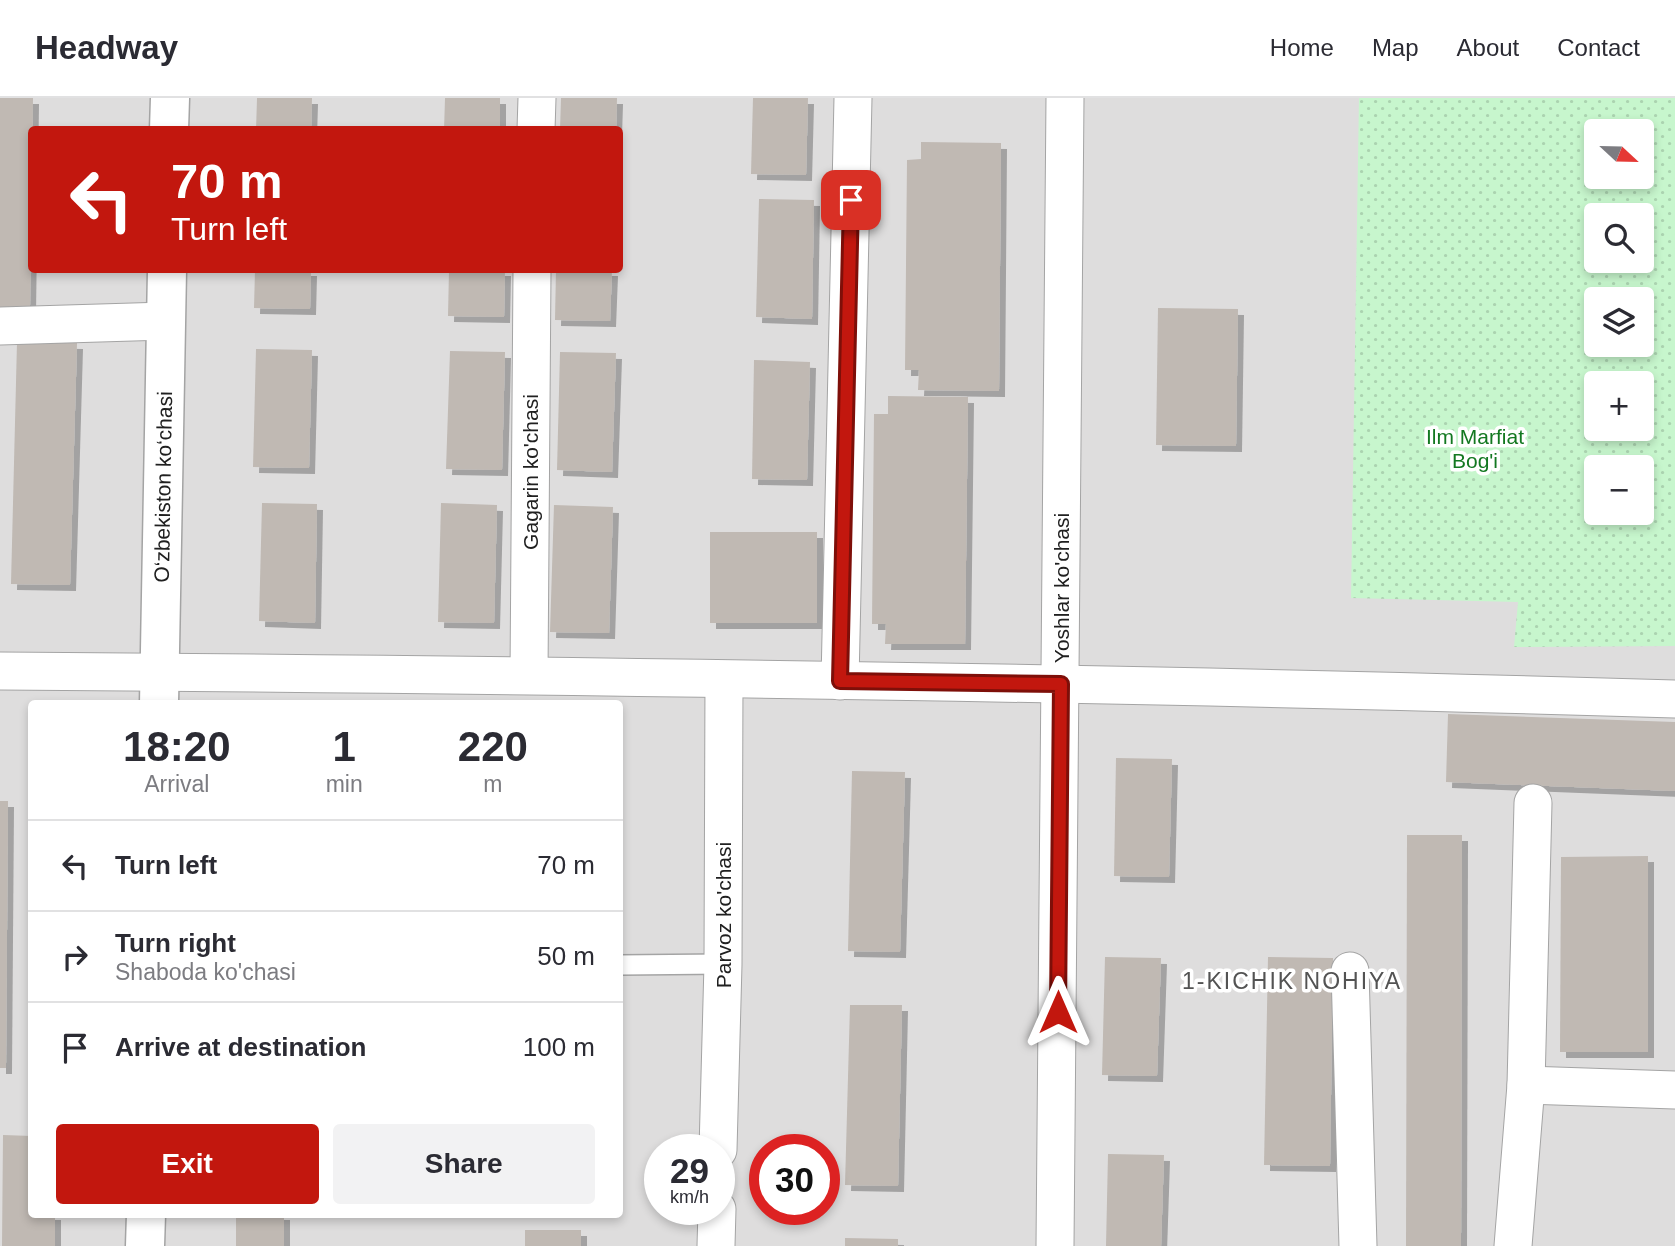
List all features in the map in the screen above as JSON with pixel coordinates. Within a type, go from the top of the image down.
[{"type":"street","points":[[169,126],[170,98]]},
{"type":"street","points":[[536,126],[537,98]]},
{"type":"street","points":[[840,681],[853,98]]},
{"type":"street","name":"Yoshlar ko'chasi","points":[[1055,1246],[1065,98]]},
{"type":"street","name":"O‘zbekiston ko‘chasi","points":[[159,688],[167,273]]},
{"type":"street","name":"Gagarin ko'chasi","points":[[529,675],[532,273]]},
{"type":"street","points":[[0,326],[166,321]]},
{"type":"street","points":[[0,671],[159,688],[529,675],[1061,684],[1675,699]]},
{"type":"street","name":"Parvoz ko'chasi","points":[[718,1134],[723,964],[724,680]]},
{"type":"street","points":[[1513,1246],[1526,1085],[1533,803]]},
{"type":"street","points":[[1350,971],[1358,1246]]},
{"type":"street","points":[[1526,1085],[1675,1090]]},
{"type":"street","points":[[145,1218],[145,1246]]},
{"type":"street","points":[[716,1246],[717,1225]]},
{"type":"lane","points":[[623,965],[723,964]]},
{"type":"shaded area","points":[[0,98],[1675,98],[1675,1246],[0,1246]]},
{"type":"green space","name":"Ilm Marfiat Bog'i","points":[[1359,98],[1675,98],[1675,646],[1514,647],[1518,602],[1351,598]]},
{"type":"building","points":[[0,98],[33,98],[33,126],[28,126],[30,307],[0,307]]},
{"type":"building","points":[[257,98],[312,98],[311,126],[256,126]]},
{"type":"building","points":[[445,98],[500,98],[500,126],[444,126]]},
{"type":"building","points":[[561,98],[617,98],[616,126],[560,126]]},
{"type":"building","points":[[753,98],[808,98],[806,175],[751,174]]},
{"type":"building","points":[[921,142],[1001,143],[999,391],[918,390],[919,370],[905,370],[907,160],[921,159]]},
{"type":"building","points":[[759,199],[814,200],[812,319],[756,317]]},
{"type":"building","points":[[255,273],[311,273],[310,309],[254,308]]},
{"type":"building","points":[[449,273],[505,273],[504,317],[448,316]]},
{"type":"building","points":[[556,273],[612,273],[610,321],[555,320]]},
{"type":"building","points":[[1158,308],[1238,309],[1236,446],[1156,445]]},
{"type":"building","points":[[17,342],[77,343],[70,585],[11,584]]},
{"type":"building","points":[[256,349],[312,350],[309,468],[253,467]]},
{"type":"building","points":[[450,351],[505,352],[502,470],[446,469]]},
{"type":"building","points":[[560,352],[616,353],[612,472],[557,470]]},
{"type":"building","points":[[754,360],[810,362],[807,480],[752,479]]},
{"type":"building","points":[[888,396],[968,397],[965,644],[885,644],[886,624],[872,624],[874,414],[888,414]]},
{"type":"building","points":[[262,503],[317,504],[315,623],[259,621]]},
{"type":"building","points":[[441,503],[497,505],[494,623],[438,622]]},
{"type":"building","points":[[554,505],[613,507],[609,633],[550,632]]},
{"type":"building","points":[[710,532],[817,532],[817,623],[710,623]]},
{"type":"building","points":[[1448,714],[1675,722],[1675,791],[1446,782]]},
{"type":"building","points":[[1116,758],[1172,759],[1169,877],[1114,876]]},
{"type":"building","points":[[852,771],[905,772],[900,952],[848,951]]},
{"type":"building","points":[[0,801],[8,801],[6,1068],[0,1068]]},
{"type":"building","points":[[1407,835],[1462,835],[1461,1246],[1406,1246]]},
{"type":"building","points":[[1648,856],[1648,1052],[1560,1052],[1561,857]]},
{"type":"building","points":[[1105,957],[1161,958],[1157,1076],[1102,1075]]},
{"type":"building","points":[[1268,957],[1333,958],[1330,1166],[1264,1165]]},
{"type":"building","points":[[850,1005],[902,1005],[898,1186],[845,1185]]},
{"type":"building","points":[[3,1135],[28,1136],[28,1218],[55,1218],[55,1246],[2,1246]]},
{"type":"building","points":[[1108,1154],[1164,1155],[1161,1246],[1106,1246]]},
{"type":"building","points":[[236,1218],[284,1218],[284,1246],[236,1246]]},
{"type":"building","points":[[525,1230],[581,1230],[581,1246],[525,1246]]},
{"type":"building","points":[[845,1238],[898,1239],[898,1246],[845,1246]]},
{"type":"district","name":"1-KICHIK NOHIYA","points":[[1292,981]]},
{"type":"route","points":[[851,200],[840,681],[1061,684],[1058,1012]]}]
